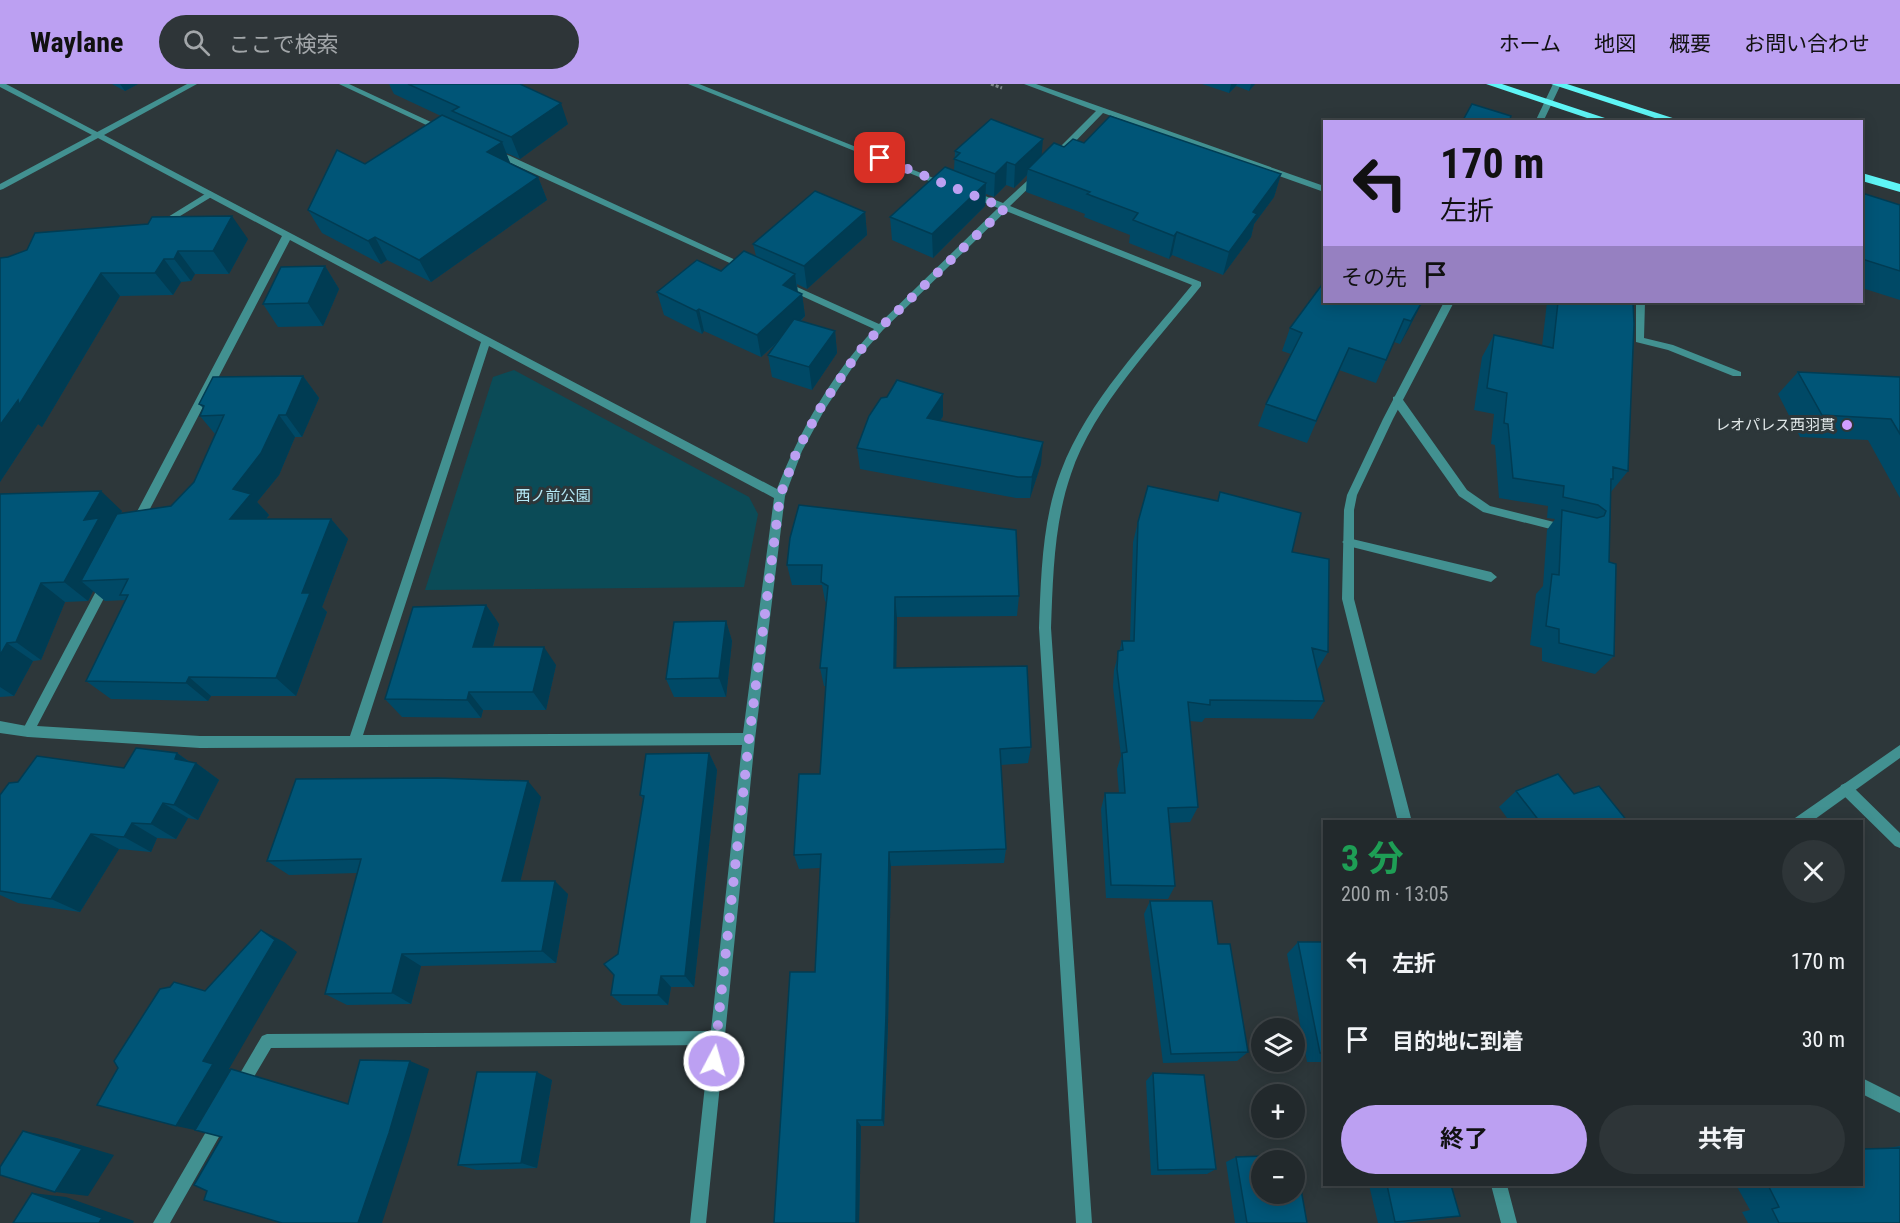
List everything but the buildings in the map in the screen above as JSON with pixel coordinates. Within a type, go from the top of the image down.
[{"type":"highway","points":[[1491,84],[1606,120]]},
{"type":"highway","points":[[1557,84],[1674,120]]},
{"type":"highway","points":[[1863,177],[1900,188]]},
{"type":"street","points":[[0,84],[780,496]]},
{"type":"street","points":[[0,187],[193,84]]},
{"type":"street","points":[[343,84],[450,133]]},
{"type":"street","points":[[692,84],[1198,284],[1121,381],[1073,455],[1057,507],[1047,570],[1045,628],[1084,1223]]},
{"type":"street","points":[[1028,84],[1323,189]]},
{"type":"street","points":[[1540,120],[1557,84]]},
{"type":"street","points":[[698,1223],[749,739],[780,496],[797,451],[821,407],[857,354],[880,328],[1005,208],[1102,110]]},
{"type":"street","points":[[483,147],[762,274]]},
{"type":"street","points":[[150,231],[210,195]]},
{"type":"street","points":[[133,531],[287,236]]},
{"type":"street","points":[[773,279],[880,328]]},
{"type":"street","points":[[1404,820],[1348,599],[1348,542],[1352,495],[1397,400],[1448,303]]},
{"type":"street","points":[[1640,303],[1639,340],[1670,347],[1737,374]]},
{"type":"street","points":[[355,741],[486,340]]},
{"type":"street","points":[[1397,400],[1463,493],[1487,508],[1581,532]]},
{"type":"street","points":[[1348,542],[1491,576]]},
{"type":"street","points":[[28,731],[111,573]]},
{"type":"street","points":[[0,727],[28,731],[200,742],[749,739]]},
{"type":"street","points":[[1803,820],[1900,751]]},
{"type":"street","points":[[1846,789],[1900,842]]},
{"type":"street","points":[[161,1223],[267,1041],[716,1038]]},
{"type":"street","points":[[1863,1087],[1900,1105]]},
{"type":"street","points":[[1499,1186],[1509,1223]]},
{"type":"green space","name":"西ノ前公園","points":[[514,370],[749,497],[758,514],[744,587],[425,590],[493,377]]},
{"type":"place","name":"レオパレス西羽貫","points":[[1847,425]]},
{"type":"route","points":[[714,1061],[749,739],[780,496],[797,451],[821,407],[857,354],[880,328],[1005,208],[880,158]]}]
